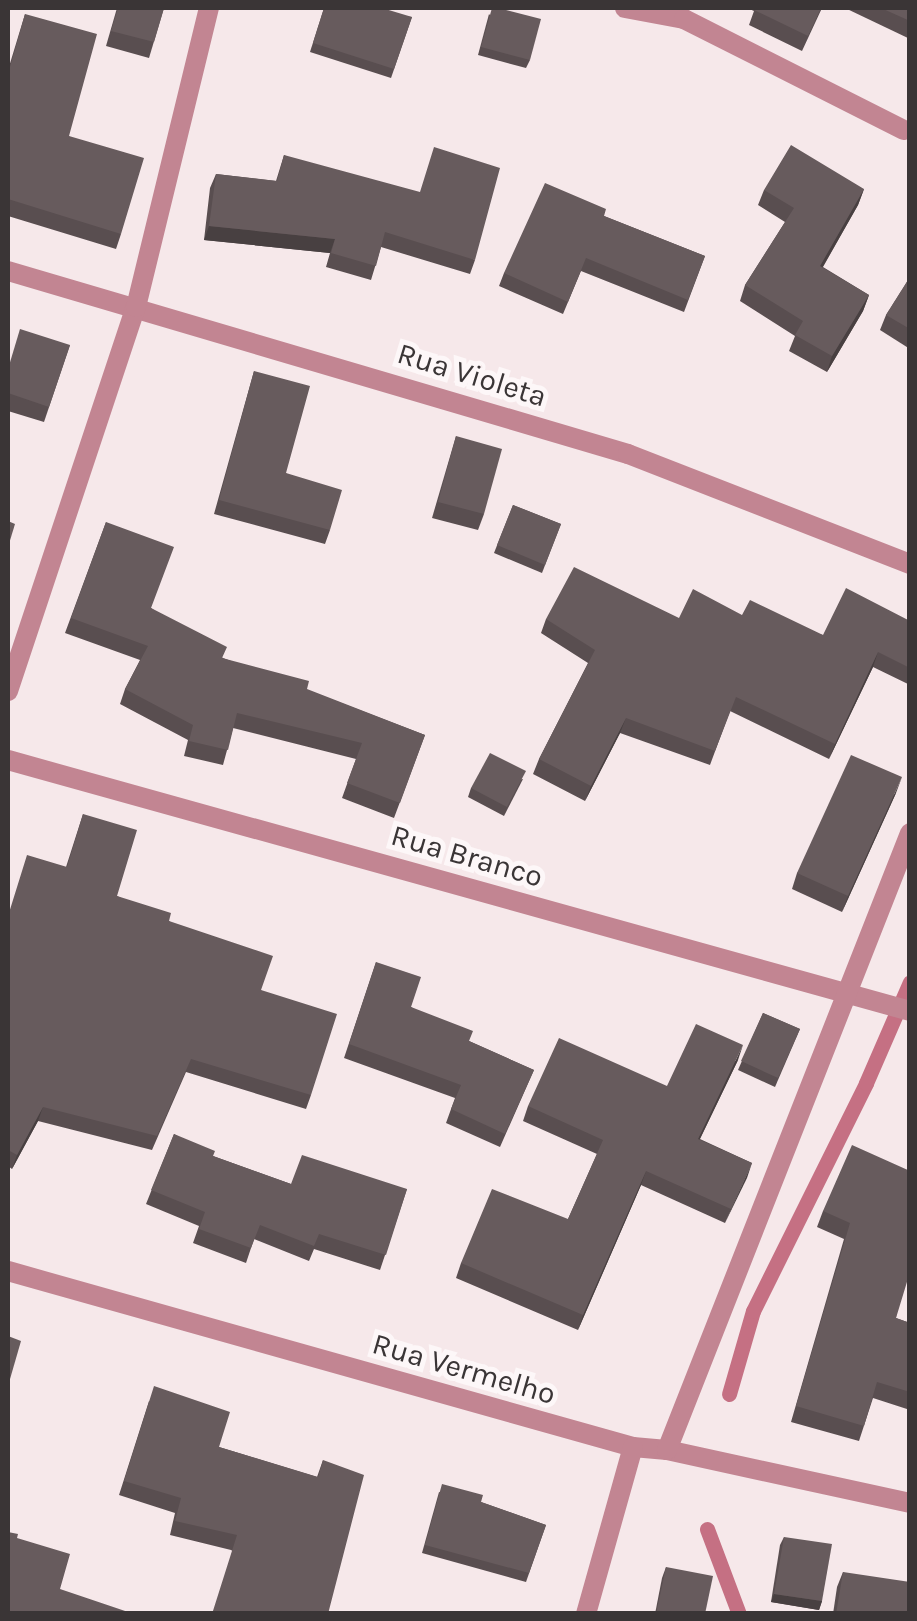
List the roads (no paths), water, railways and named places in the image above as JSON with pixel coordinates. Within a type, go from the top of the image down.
[{"type":"street","points":[[8,691],[136,307],[209,8]]},
{"type":"street","points":[[625,8],[684,19],[904,130]]},
{"type":"street","name":"Rua Violeta","points":[[8,270],[628,454],[910,564]]},
{"type":"street","name":"Rua Branco","points":[[8,760],[910,1011]]},
{"type":"street","points":[[667,1450],[910,833]]},
{"type":"street","name":"Rua Vermelho","points":[[8,1271],[633,1447],[667,1450],[910,1502]]},
{"type":"street","points":[[586,1614],[633,1447]]},
{"type":"waterway","points":[[729,1394],[753,1311],[866,1083],[910,982]]},
{"type":"waterway","points":[[707,1529],[739,1614]]}]
